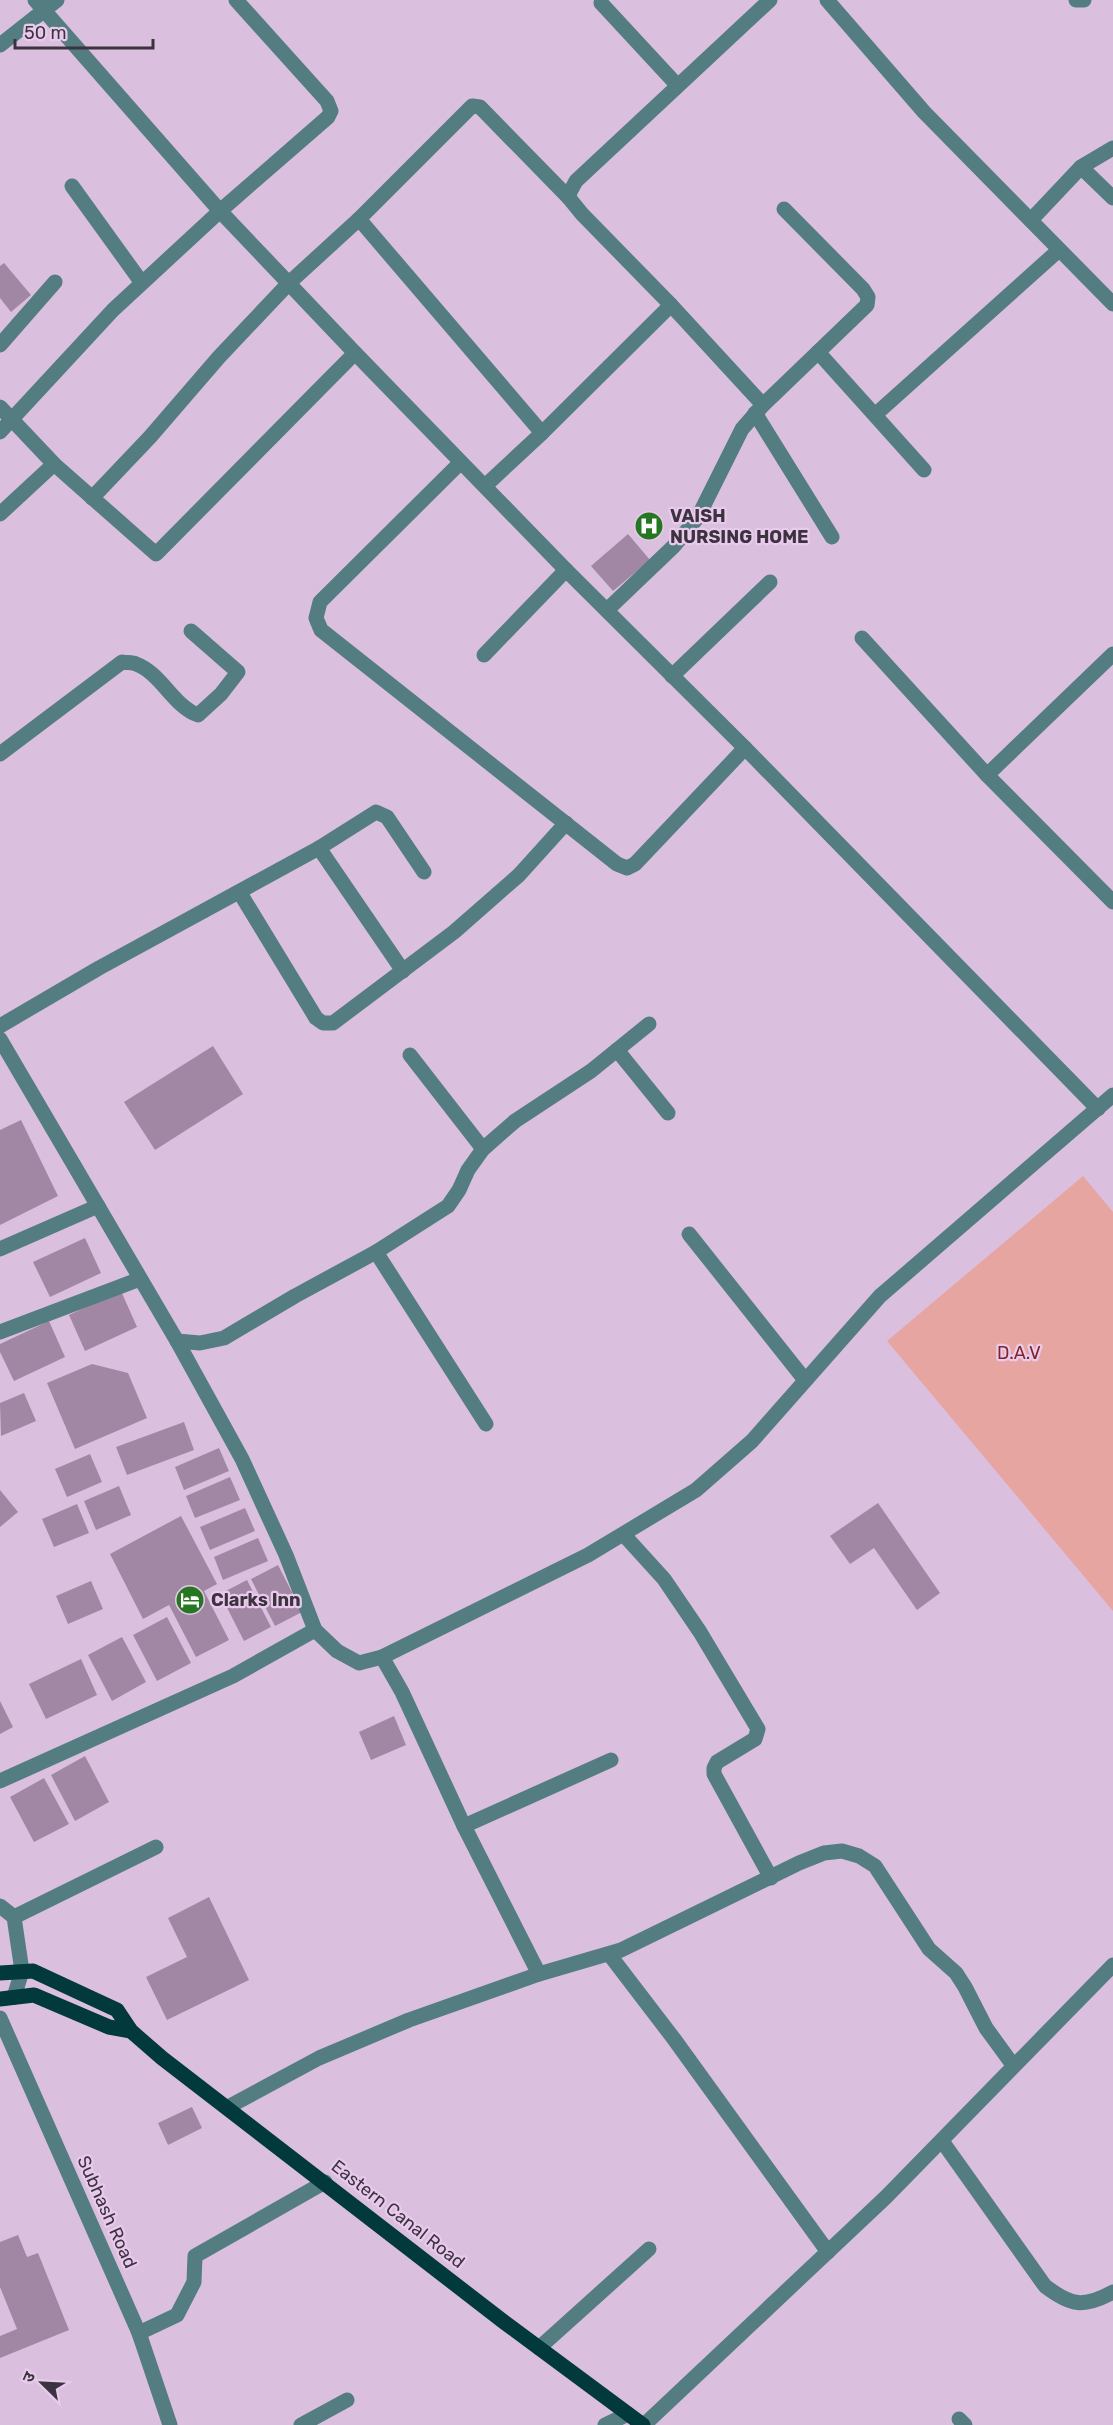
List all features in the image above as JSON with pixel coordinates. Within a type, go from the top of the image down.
[{"type":"main road","name":"Eastern Canal Road","points":[[0,1973],[33,1971],[117,2010],[131,2031],[162,2058],[539,2348],[644,2425]]},
{"type":"main road","name":"Eastern Canal Road","points":[[7,1998],[34,1995],[108,2027],[131,2031]]},
{"type":"street","points":[[0,45],[39,5],[57,0]]},
{"type":"street","points":[[0,432],[113,310],[220,211],[328,117],[331,111],[327,101],[236,0]]},
{"type":"street","points":[[569,198],[576,181],[770,0]]},
{"type":"street","points":[[828,0],[924,112],[1113,304]]},
{"type":"street","points":[[1076,0],[1084,0]]},
{"type":"street","points":[[601,3],[677,86]]},
{"type":"street","points":[[39,5],[220,211],[460,463],[746,747],[1098,1109]]},
{"type":"street","points":[[92,498],[150,438],[219,357],[289,284],[475,105],[480,107],[569,198],[671,306],[759,409],[832,537]]},
{"type":"street","points":[[1030,220],[1081,167],[1113,148]]},
{"type":"street","points":[[1081,167],[1113,198]]},
{"type":"street","points":[[72,186],[142,283]]},
{"type":"street","points":[[607,610],[674,546],[698,517],[742,429],[759,409],[867,305],[868,297],[863,289],[784,209]]},
{"type":"street","points":[[359,219],[542,434]]},
{"type":"street","points":[[876,414],[1059,250]]},
{"type":"street","points":[[0,345],[55,282]]},
{"type":"street","points":[[485,486],[542,434],[671,306]]},
{"type":"street","points":[[818,352],[924,470]]},
{"type":"street","points":[[0,407],[54,464],[156,554],[355,353]]},
{"type":"street","points":[[460,463],[320,602],[316,618],[321,630],[617,864],[627,868],[635,864],[746,747]]},
{"type":"street","points":[[0,514],[54,464]]},
{"type":"street","points":[[483,655],[566,570]]},
{"type":"street","points":[[672,676],[770,582]]},
{"type":"street","points":[[0,754],[122,662],[136,664],[163,684],[189,712],[198,715],[221,694],[238,672],[191,631]]},
{"type":"street","points":[[862,638],[987,775],[1113,902]]},
{"type":"street","points":[[987,775],[1113,654]]},
{"type":"street","points":[[0,1026],[99,968],[319,848],[375,812],[387,817],[424,872]]},
{"type":"street","points":[[240,893],[316,1018],[323,1023],[333,1023],[454,932],[519,874],[566,823]]},
{"type":"street","points":[[319,848],[403,971]]},
{"type":"street","points":[[177,1341],[200,1343],[224,1338],[376,1252],[448,1206],[483,1149],[515,1121],[591,1071],[650,1024]]},
{"type":"street","points":[[0,1039],[177,1341],[242,1459],[286,1556],[315,1629],[337,1651],[359,1663],[382,1657],[588,1555],[624,1535],[704,1483],[752,1441],[880,1296],[1113,1095]]},
{"type":"street","points":[[617,1050],[668,1113]]},
{"type":"street","points":[[410,1055],[483,1149]]},
{"type":"street","points":[[0,1250],[98,1206]]},
{"type":"street","points":[[689,1234],[805,1380]]},
{"type":"street","points":[[376,1252],[486,1424]]},
{"type":"street","points":[[0,1332],[140,1279]]},
{"type":"street","points":[[624,1535],[664,1579],[700,1632],[758,1729],[755,1739],[717,1762],[714,1774],[771,1878]]},
{"type":"street","points":[[0,1781],[232,1676],[315,1629]]},
{"type":"street","points":[[382,1657],[402,1692],[464,1826],[539,1974]]},
{"type":"street","points":[[464,1826],[611,1760]]},
{"type":"street","points":[[14,1917],[156,1847]]},
{"type":"street","points":[[228,2107],[319,2058],[409,2020],[539,1974],[609,1954],[807,1860],[824,1853],[842,1851],[859,1856],[874,1866],[928,1950],[956,1973],[966,1987],[986,2028],[1012,2065]]},
{"type":"street","points":[[0,1906],[14,1917],[22,1971],[7,1998]]},
{"type":"street","points":[[609,1954],[675,2039],[828,2252]]},
{"type":"street","points":[[644,2425],[942,2141],[1012,2065],[1113,1965]]},
{"type":"street","name":"Subhash Road","points":[[0,2018],[139,2333],[170,2425]]},
{"type":"street","points":[[942,2141],[1045,2286],[1062,2299],[1079,2304],[1096,2302],[1113,2292]]},
{"type":"street","points":[[139,2333],[177,2315],[194,2282],[195,2256],[325,2182]]},
{"type":"street","points":[[539,2348],[649,2249]]},
{"type":"street","points":[[301,2425],[347,2400]]},
{"type":"street","points":[[605,2425],[628,2414]]},
{"type":"green space","name":"D.A.V","points":[[1083,1176],[1113,1212],[1113,1611],[887,1341]]},
{"type":"building","points":[[4,263],[31,295],[11,312],[0,298],[0,266]]},
{"type":"building","points":[[628,534],[650,560],[613,591],[591,566]]},
{"type":"building","points":[[213,1046],[243,1094],[155,1150],[124,1102]]},
{"type":"building","points":[[21,1120],[58,1196],[0,1225],[0,1130]]},
{"type":"building","points":[[85,1238],[101,1273],[50,1297],[33,1262]]},
{"type":"building","points":[[121,1291],[137,1327],[85,1351],[69,1315]]},
{"type":"building","points":[[49,1321],[65,1357],[14,1381],[0,1352],[0,1344]]},
{"type":"building","points":[[92,1364],[128,1373],[147,1418],[75,1449],[47,1383]]},
{"type":"building","points":[[24,1393],[36,1421],[1,1436],[0,1403]]},
{"type":"building","points":[[184,1422],[194,1450],[127,1475],[116,1447]]},
{"type":"building","points":[[219,1448],[229,1471],[184,1490],[175,1467]]},
{"type":"building","points":[[90,1454],[102,1482],[67,1497],[55,1469]]},
{"type":"building","points":[[230,1477],[240,1500],[195,1518],[186,1496]]},
{"type":"building","points":[[119,1486],[131,1515],[96,1530],[84,1501]]},
{"type":"building","points":[[0,1490],[18,1512],[0,1527]]},
{"type":"building","points":[[878,1503],[940,1593],[917,1610],[874,1548],[850,1564],[830,1536]]},
{"type":"building","points":[[77,1504],[89,1533],[54,1547],[42,1519]]},
{"type":"building","points":[[245,1508],[255,1531],[210,1550],[200,1527]]},
{"type":"building","points":[[181,1516],[217,1584],[204,1591],[229,1640],[196,1657],[169,1605],[143,1619],[110,1554]]},
{"type":"building","points":[[258,1538],[268,1561],[223,1580],[214,1557]]},
{"type":"building","points":[[278,1565],[302,1612],[275,1626],[251,1579]]},
{"type":"building","points":[[247,1580],[271,1627],[244,1641],[220,1594]]},
{"type":"building","points":[[91,1581],[103,1609],[68,1624],[56,1596]]},
{"type":"building","points":[[167,1617],[191,1663],[157,1681],[133,1635]]},
{"type":"building","points":[[122,1637],[146,1682],[112,1701],[88,1655]]},
{"type":"building","points":[[81,1659],[97,1695],[46,1719],[29,1684]]},
{"type":"building","points":[[0,1701],[13,1727],[0,1734]]},
{"type":"building","points":[[394,1716],[406,1745],[371,1760],[359,1732]]},
{"type":"building","points":[[85,1756],[109,1802],[75,1821],[51,1775]]},
{"type":"building","points":[[44,1778],[69,1824],[34,1842],[10,1797]]},
{"type":"building","points":[[209,1897],[249,1980],[167,2020],[146,1977],[187,1957],[168,1918]]},
{"type":"building","points":[[192,2107],[202,2128],[168,2145],[158,2123]]},
{"type":"building","points":[[18,2235],[27,2257],[38,2253],[69,2330],[0,2358],[0,2336],[17,2329],[0,2287],[0,2242]]},
{"type":"place","name":"VAISH NURSING HOME","points":[[649,526]]},
{"type":"place","name":"Clarks Inn","points":[[190,1600]]}]
